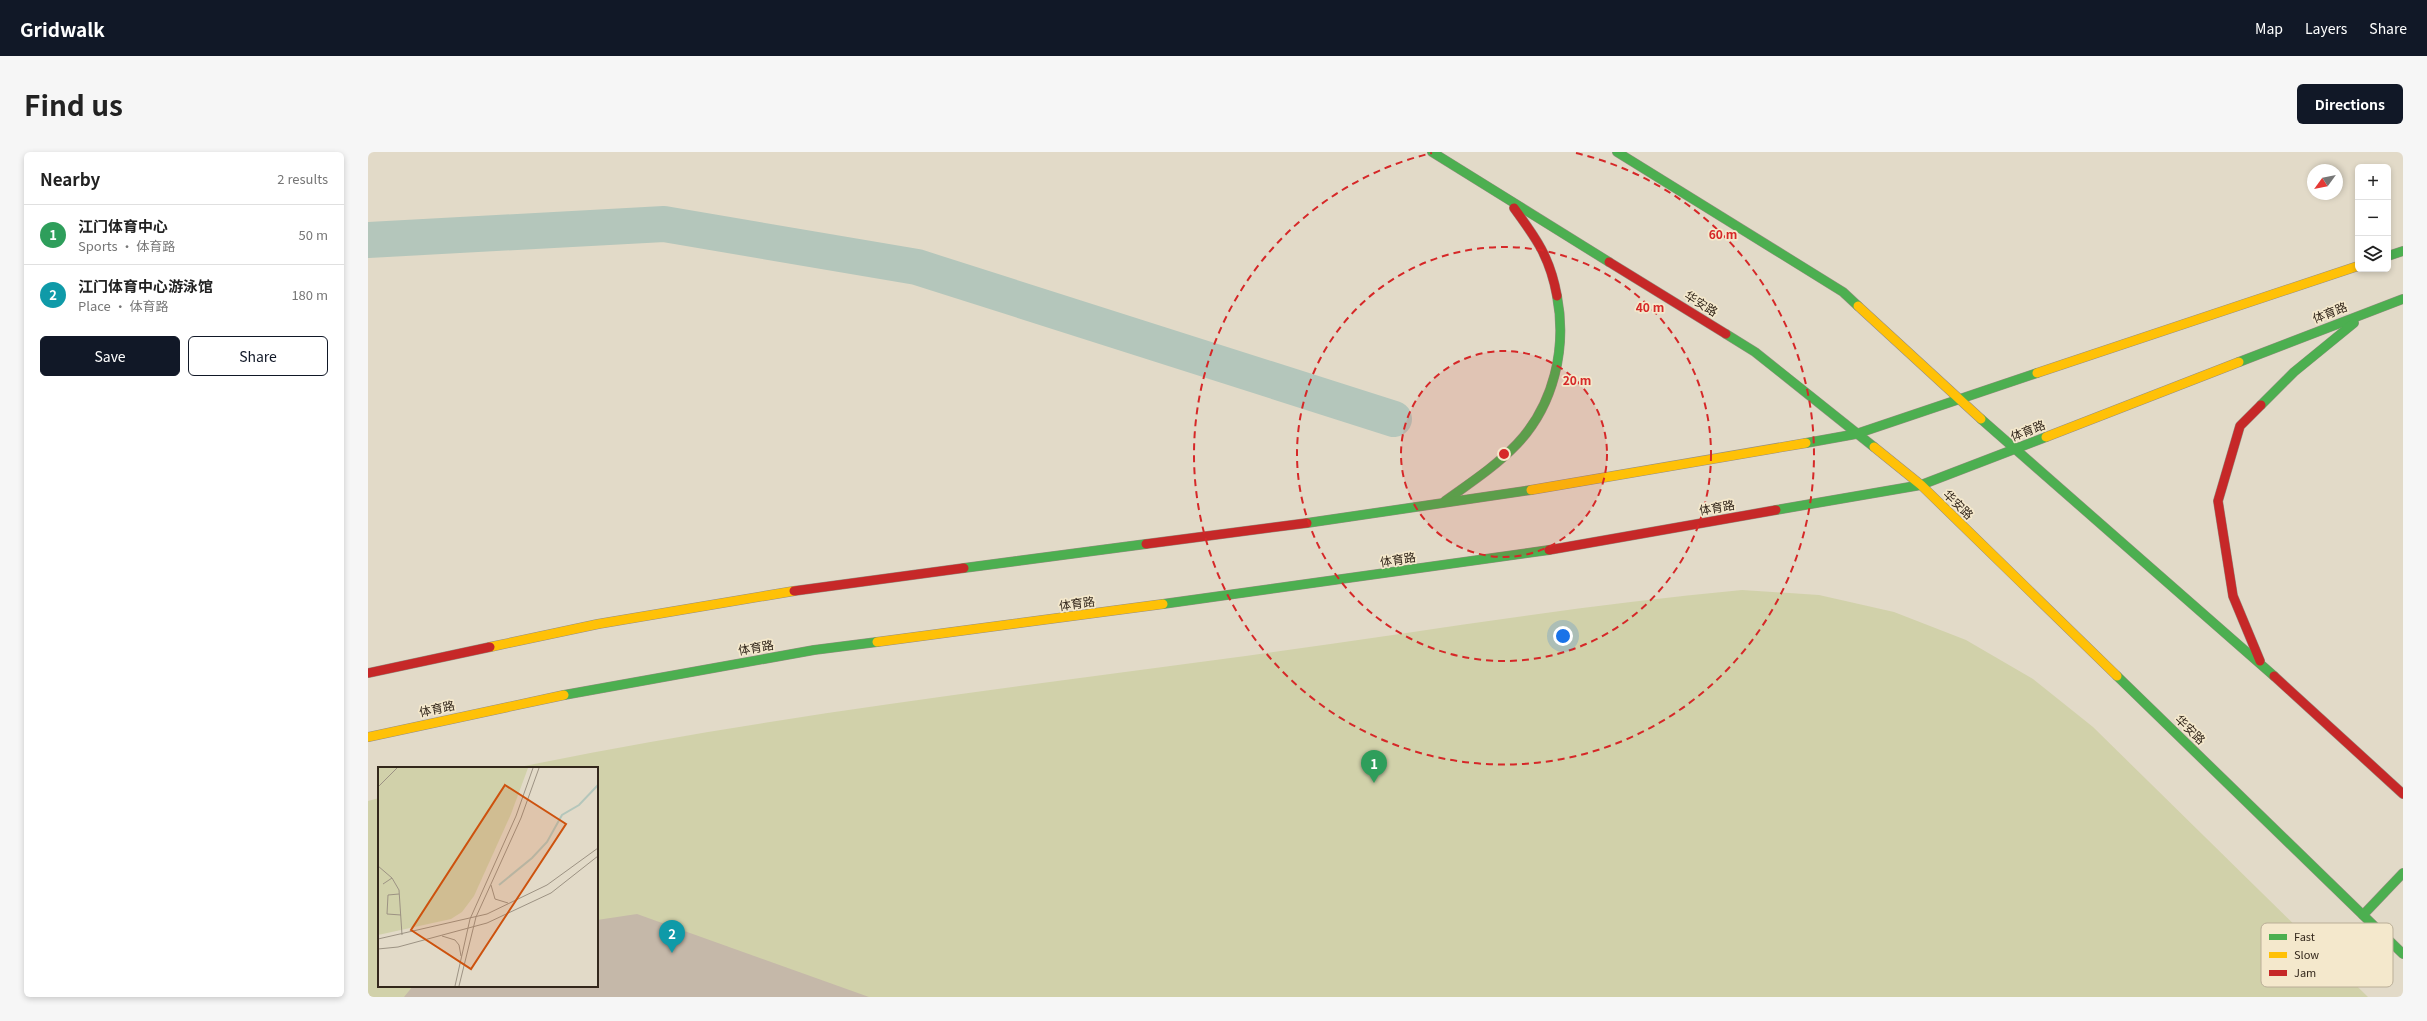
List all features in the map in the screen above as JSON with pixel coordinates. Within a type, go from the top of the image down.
[{"type":"main road","name":"华安路","points":[[1432,152],[1755,352],[1920,486],[2370,923]]},
{"type":"main road","points":[[1617,152],[1843,292],[1959,399],[2262,666],[2403,794]]},
{"type":"main road","points":[[1441,503],[1502,459],[1527,433],[1545,404],[1556,370],[1562,335],[1558,293],[1550,266],[1534,234],[1513,207],[1485,184]]},
{"type":"main road","points":[[2391,255],[2403,251]]},
{"type":"main road","points":[[368,673],[598,624],[805,589],[1441,503],[1558,485],[1856,434],[2355,267]]},
{"type":"main road","name":"体育路","points":[[368,737],[610,685],[814,650],[1381,575],[1561,548],[1920,486],[2371,310],[2403,299]]},
{"type":"main road","points":[[2262,666],[2233,596],[2218,501],[2237,433],[2240,426],[2294,372],[2371,310]]},
{"type":"main road","points":[[2363,916],[2403,873]]},
{"type":"main road","name":"华安路","points":[[2393,944],[2403,954]]},
{"type":"green space","points":[[1742,590],[1819,595],[1894,612],[1966,640],[2033,679],[2093,727],[2293,923],[2261,923],[2261,987],[2358,987],[2368,997],[368,997],[368,801],[378,798],[378,987],[598,987],[598,767],[520,767],[691,735],[868,707],[1612,604]]},
{"type":"building","points":[[637,914],[869,997],[404,997],[412,987],[598,987],[598,920]]},
{"type":"waterway","points":[[368,240],[664,224],[917,267],[1394,419]]},
{"type":"traffic: fast","points":[[1432,152],[1609,262]]},
{"type":"traffic: fast","points":[[1617,152],[1843,292],[1858,306]]},
{"type":"traffic: fast","points":[[2391,255],[2403,251]]},
{"type":"traffic: fast","points":[[1445,501],[1509,452],[1530,429],[1540,412],[1549,394],[1555,375],[1558,355],[1560,316],[1557,296]]},
{"type":"traffic: fast","points":[[2239,362],[2403,299]]},
{"type":"traffic: fast","points":[[2261,405],[2294,372],[2354,323]]},
{"type":"traffic: fast","points":[[1726,334],[1755,352],[1874,447]]},
{"type":"traffic: fast","points":[[1806,443],[1856,434],[2037,373]]},
{"type":"traffic: fast","points":[[1981,419],[2274,676]]},
{"type":"traffic: fast","points":[[1776,510],[1921,485],[2046,437]]},
{"type":"traffic: fast","points":[[1307,523],[1531,490]]},
{"type":"traffic: fast","points":[[964,568],[1146,544]]},
{"type":"traffic: fast","points":[[1163,604],[1549,550]]},
{"type":"traffic: fast","points":[[564,695],[814,650],[877,642]]},
{"type":"traffic: fast","points":[[2117,676],[2371,923]]},
{"type":"traffic: fast","points":[[2363,915],[2403,873]]},
{"type":"traffic: fast","points":[[2393,944],[2403,954]]},
{"type":"traffic: slow","points":[[2037,373],[2355,267]]},
{"type":"traffic: slow","points":[[1858,306],[1981,419]]},
{"type":"traffic: slow","points":[[2046,437],[2239,362]]},
{"type":"traffic: slow","points":[[1531,490],[1806,443]]},
{"type":"traffic: slow","points":[[1874,447],[1921,485],[2117,676]]},
{"type":"traffic: slow","points":[[490,647],[598,624],[794,591]]},
{"type":"traffic: slow","points":[[877,642],[1163,604]]},
{"type":"traffic: slow","points":[[368,737],[564,695]]},
{"type":"traffic: jam","points":[[1514,208],[1529,229],[1546,259],[1557,296]]},
{"type":"traffic: jam","points":[[1609,262],[1726,334]]},
{"type":"traffic: jam","points":[[2260,661],[2233,596],[2218,501],[2240,426],[2261,405]]},
{"type":"traffic: jam","points":[[1549,550],[1776,510]]},
{"type":"traffic: jam","points":[[1146,544],[1307,523]]},
{"type":"traffic: jam","points":[[794,591],[964,568]]},
{"type":"traffic: jam","points":[[368,673],[490,647]]},
{"type":"traffic: jam","points":[[2274,676],[2403,794]]},
{"type":"place","name":"江门体育中心","points":[[1374,783]]},
{"type":"place","name":"江门体育中心游泳馆","points":[[672,953]]}]
